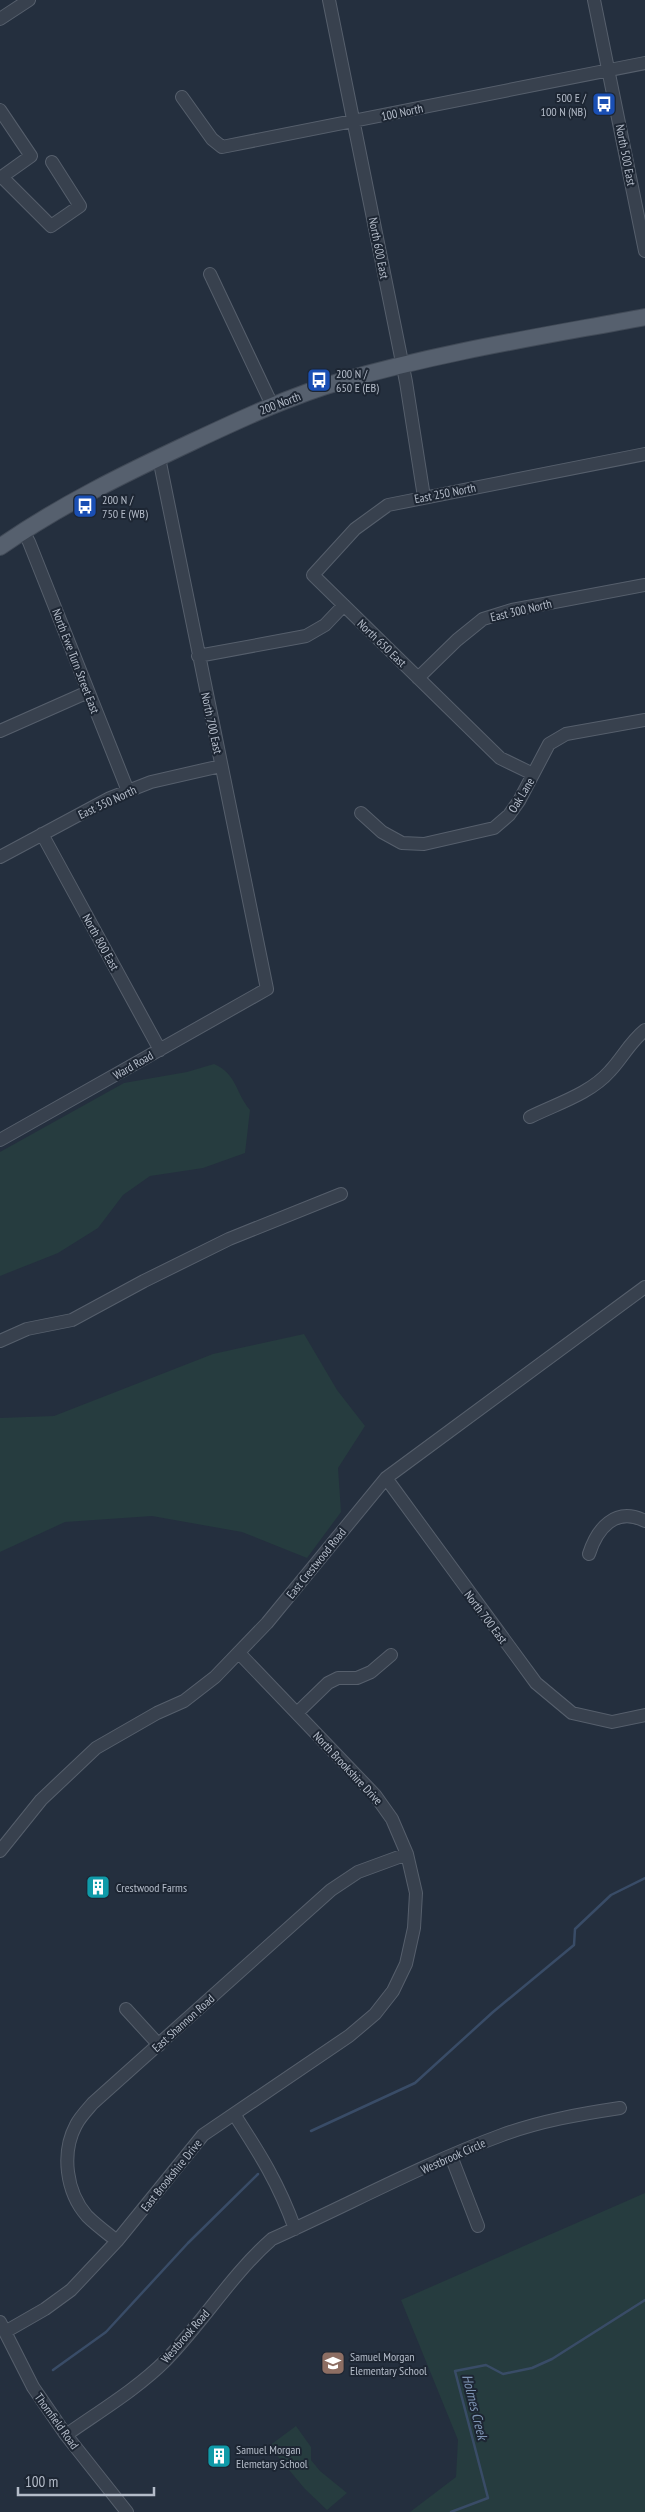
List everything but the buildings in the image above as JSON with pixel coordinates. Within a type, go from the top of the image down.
[{"type":"main road","name":"200 North","points":[[0,547],[55,510],[159,458],[272,405],[340,381],[402,365],[645,317]]},
{"type":"street","points":[[0,19],[29,0]]},
{"type":"street","name":"North 600 East","points":[[330,0],[402,365],[424,497]]},
{"type":"street","name":"North 500 East","points":[[594,0],[610,70],[645,251]]},
{"type":"street","name":"100 North","points":[[182,97],[212,139],[222,147],[645,63]]},
{"type":"street","points":[[0,110],[31,156],[1,177],[51,226],[80,206],[52,162]]},
{"type":"street","points":[[210,274],[272,405]]},
{"type":"street","name":"East 250 North","points":[[344,605],[313,575],[355,529],[388,505],[645,454]]},
{"type":"street","name":"North 700 East","points":[[159,458],[203,655],[221,766],[266,989]]},
{"type":"street","name":"North Ewe Turn Street East","points":[[23,531],[128,791]]},
{"type":"street","name":"East 300 North","points":[[418,678],[457,640],[483,619],[512,610],[645,585]]},
{"type":"street","points":[[203,655],[306,636],[325,624],[344,605]]},
{"type":"street","name":"North 650 East","points":[[344,605],[500,758],[533,774]]},
{"type":"street","points":[[0,731],[88,692]]},
{"type":"street","name":"Oak Lane","points":[[361,813],[382,832],[402,843],[424,844],[494,828],[509,816],[549,744],[566,734],[645,720]]},
{"type":"street","name":"East 350 North","points":[[0,857],[110,798],[151,782],[221,766]]},
{"type":"street","name":"North 800 East","points":[[42,834],[160,1050]]},
{"type":"street","name":"Ward Road","points":[[0,1140],[266,989]]},
{"type":"street","points":[[530,1117],[581,1093],[610,1072],[632,1040],[645,1030]]},
{"type":"street","points":[[0,1341],[27,1329],[72,1320],[144,1281],[229,1239],[341,1194]]},
{"type":"street","name":"East Crestwood Road","points":[[0,1851],[41,1800],[96,1748],[150,1717],[184,1702],[215,1677],[240,1653],[267,1623],[386,1478],[645,1287]]},
{"type":"street","name":"North 700 East","points":[[386,1478],[536,1683],[572,1713],[612,1722],[645,1715]]},
{"type":"street","points":[[589,1554],[594,1537],[606,1523],[622,1517],[640,1518],[645,1521]]},
{"type":"street","name":"North Brookshire Drive","points":[[240,1653],[375,1795],[392,1819],[407,1854],[416,1893],[414,1928],[406,1964]]},
{"type":"street","points":[[297,1713],[328,1683],[338,1678],[357,1678],[371,1672],[391,1655]]},
{"type":"street","name":"East Shannon Road","points":[[117,2241],[87,2216],[74,2193],[67,2169],[68,2145],[76,2124],[93,2103],[331,1890],[358,1872],[407,1854]]},
{"type":"street","name":"East Brookshire Drive","points":[[2,2327],[45,2309],[71,2290],[117,2241],[203,2135],[349,2036],[381,2006],[392,1991],[406,1964]]},
{"type":"street","points":[[126,2009],[159,2045]]},
{"type":"street","name":"Westbrook Circle","points":[[294,2229],[451,2156],[503,2135],[552,2120],[620,2108]]},
{"type":"street","points":[[234,2114],[264,2158],[284,2198],[294,2229]]},
{"type":"street","points":[[451,2156],[478,2226]]},
{"type":"street","name":"Westbrook Road","points":[[66,2436],[136,2386],[166,2360],[248,2260],[272,2240],[294,2229]]},
{"type":"street","name":"Thornfield Road","points":[[2,2327],[33,2387],[66,2436],[127,2512]]},
{"type":"green space","points":[[214,1064],[222,1068],[232,1078],[250,1110],[245,1153],[203,1168],[150,1176],[123,1195],[98,1228],[58,1253],[0,1276],[0,1152],[124,1083],[187,1072]]},
{"type":"green space","points":[[304,1334],[337,1390],[365,1426],[338,1468],[341,1512],[307,1558],[242,1532],[152,1516],[65,1522],[0,1552],[0,1418],[54,1416],[213,1354]]},
{"type":"green space","points":[[645,2193],[645,2512],[410,2512],[456,2477],[458,2440],[401,2300]]},
{"type":"green space","points":[[296,2426],[311,2447],[311,2460],[320,2471],[347,2493],[327,2510],[305,2489],[269,2446]]},
{"type":"waterway","points":[[311,2131],[415,2083],[493,2012],[574,1945],[575,1929],[611,1895],[645,1878]]},
{"type":"waterway","points":[[53,2370],[106,2332],[188,2243],[258,2174]]},
{"type":"waterway","name":"Holmes Creek","points":[[451,2512],[488,2498],[455,2371],[486,2365],[503,2374],[532,2368],[552,2359],[645,2300]]},
{"type":"place","name":"500 E / 100 N (NB)","points":[[604,104]]},
{"type":"place","name":"200 N / 650 E (EB)","points":[[319,380]]},
{"type":"place","name":"200 N / 750 E (WB)","points":[[85,506]]},
{"type":"place","name":"Crestwood Farms","points":[[98,1887]]},
{"type":"place","name":"Samuel Morgan Elementary School","points":[[333,2363]]},
{"type":"place","name":"Samuel Morgan Elemetary School","points":[[219,2456]]}]
